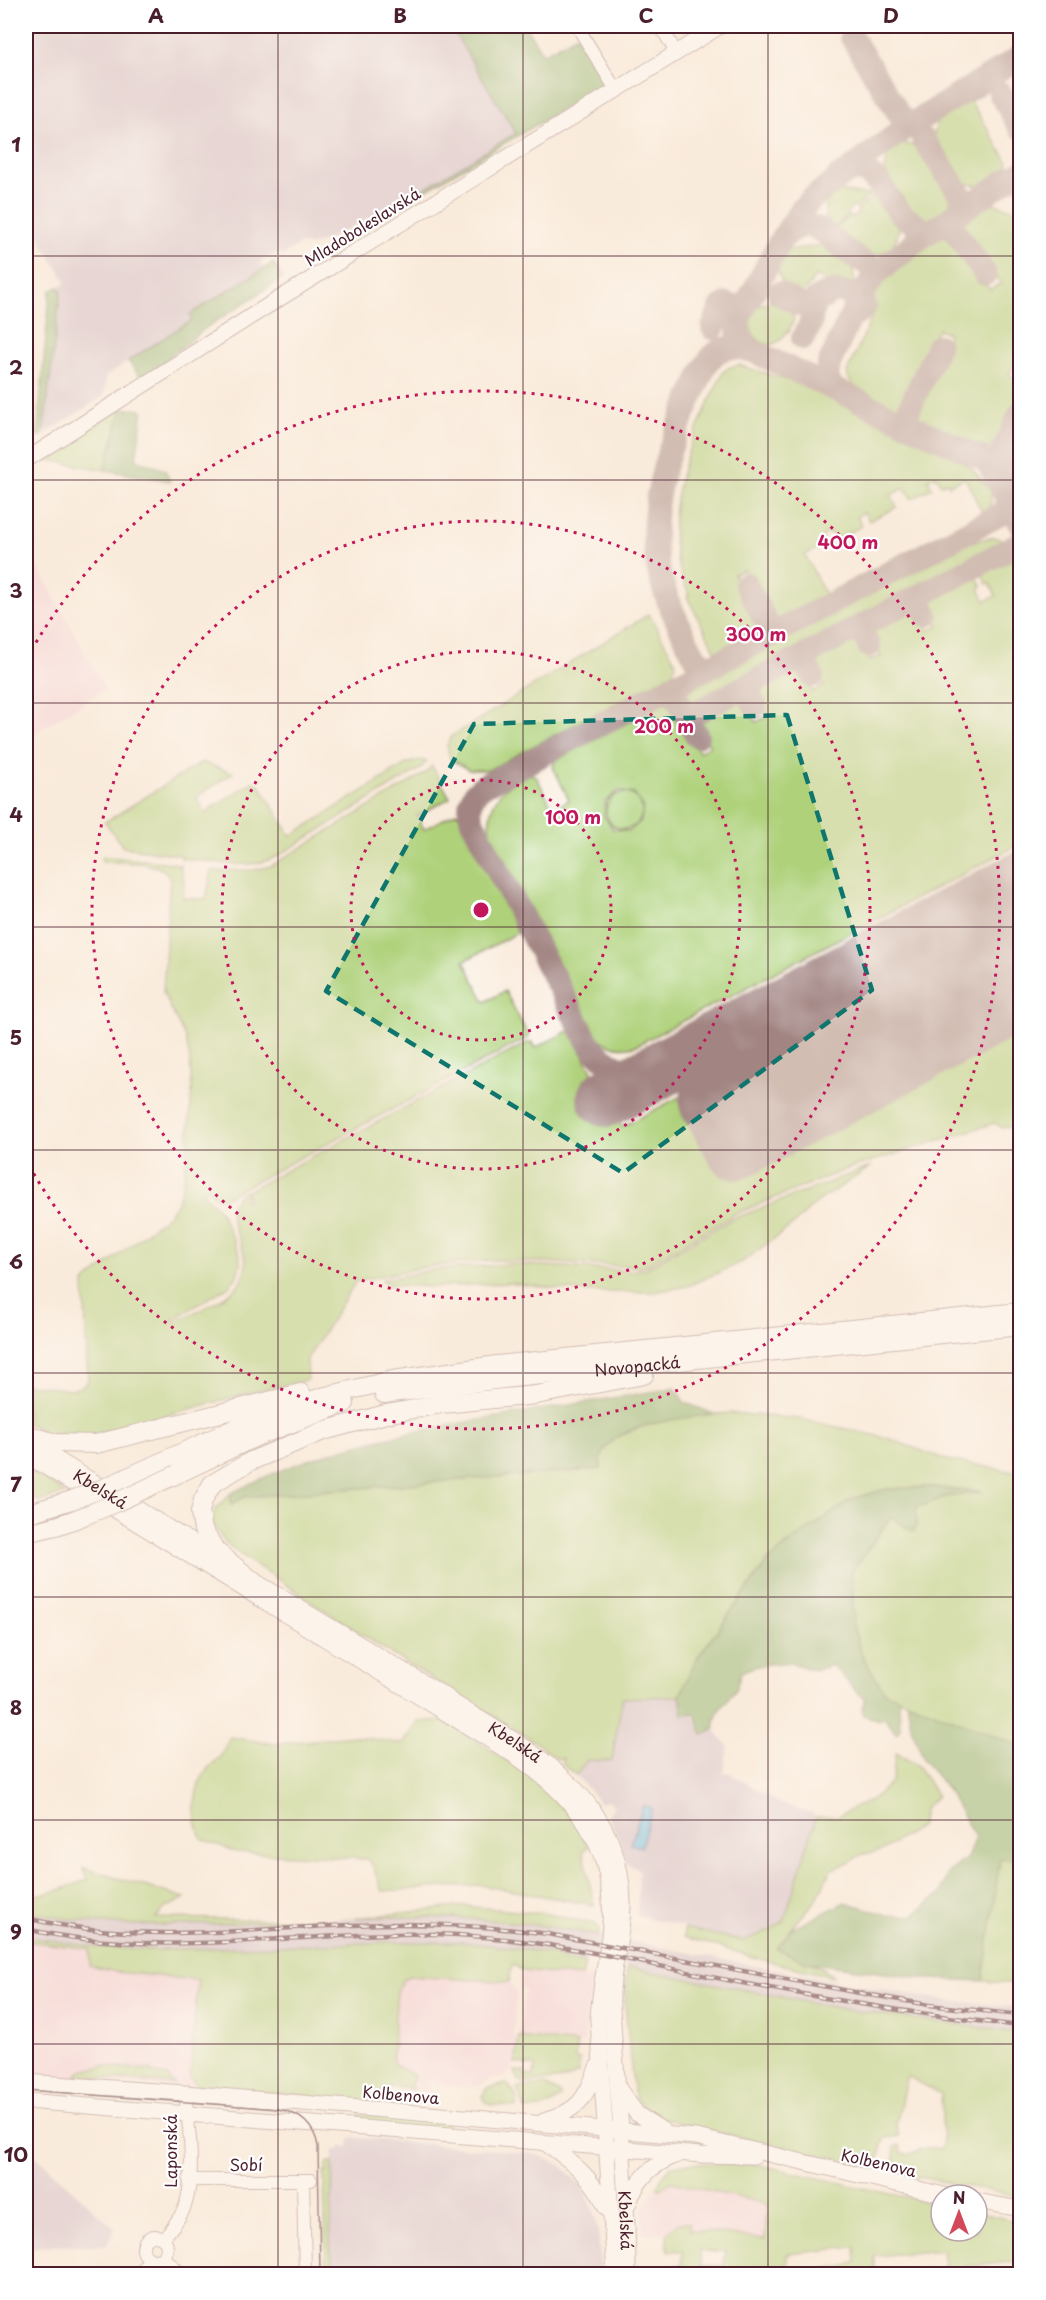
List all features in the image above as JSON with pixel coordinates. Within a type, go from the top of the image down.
[{"type":"highway","name":"Novopacká","points":[[415,1376],[497,1365],[1020,1312]]},
{"type":"highway","name":"Novopacká","points":[[26,1533],[87,1515],[260,1435],[323,1410],[362,1399],[401,1391],[1020,1326]]},
{"type":"highway","points":[[252,1580],[216,1551],[203,1530],[200,1512],[202,1500],[212,1484],[267,1453],[323,1431],[402,1411],[559,1391],[760,1352]]},
{"type":"highway","points":[[26,1514],[106,1487],[260,1417],[322,1397],[415,1376]]},
{"type":"highway","points":[[26,1434],[56,1443],[96,1444],[254,1403],[346,1383],[415,1376]]},
{"type":"highway","name":"Kbelská","points":[[26,1442],[446,1698]]},
{"type":"main road","name":"Mladoboleslavská","points":[[26,460],[269,304],[720,26]]},
{"type":"main road","name":"Kbelská","points":[[26,1455],[514,1755],[544,1776],[568,1799],[585,1821],[599,1849],[609,1890],[610,1926],[599,2000],[599,2058],[615,2274]]},
{"type":"main road","name":"Kbelská","points":[[446,1698],[523,1746],[562,1774],[587,1801],[605,1829],[617,1862],[622,1889],[621,1926],[612,1996],[627,2211],[628,2274]]},
{"type":"main road","points":[[537,2123],[566,2113],[579,2105],[590,2087],[599,2058]]},
{"type":"main road","name":"Kolbenova","points":[[26,2082],[185,2093],[675,2135],[713,2140],[772,2156],[929,2192]]},
{"type":"main road","points":[[618,2087],[637,2114],[662,2131],[675,2135]]},
{"type":"main road","name":"Kolbenova","points":[[26,2102],[682,2154],[772,2156]]},
{"type":"main road","points":[[543,2143],[573,2162],[589,2177],[611,2219]]},
{"type":"main road","points":[[627,2211],[635,2187],[646,2173],[661,2162],[682,2154]]},
{"type":"main road","points":[[989,2204],[1020,2210]]},
{"type":"street","points":[[578,26],[616,90]]},
{"type":"street","points":[[660,26],[676,52]]},
{"type":"street","name":"Laponská","points":[[139,2274],[149,2259],[142,2250],[146,2239],[156,2235],[163,2239],[182,2212],[189,2180],[190,2128],[185,2093]]},
{"type":"street","name":"Sobí","points":[[189,2180],[307,2181],[305,2274]]},
{"type":"street","points":[[149,2259],[157,2260],[163,2257],[167,2246],[163,2239]]},
{"type":"street","points":[[163,2257],[182,2274]]},
{"type":"highlighted area","points":[[787,715],[872,990],[623,1173],[326,991],[474,724]]},
{"type":"shaded area","points":[[26,26],[450,26],[516,133],[415,194],[329,239],[310,246],[300,244],[282,256],[279,252],[260,263],[263,268],[190,314],[193,319],[106,376],[104,396],[43,435],[61,291],[58,287],[66,282],[26,216]]},
{"type":"shaded area","points":[[26,553],[31,554],[105,689],[26,739]]},
{"type":"shaded area","points":[[680,1696],[683,1714],[692,1712],[703,1735],[714,1729],[728,1746],[724,1773],[727,1772],[781,1804],[812,1813],[815,1817],[784,1921],[743,1941],[637,1915],[639,1870],[626,1863],[619,1839],[607,1815],[614,1806],[609,1801],[600,1803],[576,1775],[587,1760],[612,1761],[622,1698]]},
{"type":"shaded area","points":[[26,1911],[127,1925],[190,1925],[393,1916],[459,1917],[511,1922],[572,1930],[930,1998],[1020,2008],[1020,2033],[848,2010],[587,1958],[585,1963],[567,1960],[554,1954],[508,1947],[432,1941],[191,1950],[97,1947],[26,1937]]},
{"type":"shaded area","points":[[26,1941],[90,1949],[90,1966],[116,1972],[198,1980],[191,2088],[64,2080],[26,2073]]},
{"type":"shaded area","points":[[523,1971],[593,1979],[583,2044],[519,2037],[525,1989],[521,1988]]},
{"type":"shaded area","points":[[409,1976],[509,1982],[517,1992],[513,2035],[519,2037],[514,2067],[505,2077],[486,2081],[479,2087],[446,2086],[431,2081],[428,2091],[410,2087],[414,2075],[395,2065],[392,2057],[397,1991],[402,1981]]},
{"type":"shaded area","points":[[350,2137],[529,2153],[562,2166],[580,2184],[593,2208],[598,2230],[601,2274],[335,2274],[330,2244],[333,2150],[340,2150],[340,2146],[349,2147]]},
{"type":"shaded area","points":[[26,2151],[38,2158],[115,2229],[106,2246],[42,2246],[26,2250]]},
{"type":"shaded area","points":[[671,2182],[767,2204],[765,2239],[689,2230],[689,2223],[679,2223],[667,2233],[644,2234],[642,2216],[644,2207],[657,2186],[661,2189]]},
{"type":"green space","points":[[450,26],[525,26],[543,54],[577,35],[605,84],[416,196],[415,194],[516,133]]},
{"type":"green space","points":[[965,102],[971,102],[1008,162],[1006,169],[982,187],[966,183],[934,137],[938,118]]},
{"type":"green space","points":[[899,143],[919,146],[952,193],[949,209],[933,220],[916,217],[885,172],[888,151]]},
{"type":"green space","points":[[837,191],[870,195],[847,212],[848,215],[835,227],[825,218],[826,199]]},
{"type":"green space","points":[[877,196],[899,229],[890,249],[881,254],[868,255],[836,228],[850,216],[852,218],[859,212],[857,210]]},
{"type":"green space","points":[[988,202],[1020,211],[1020,357],[1018,356],[1009,375],[1020,381],[1020,400],[999,444],[984,449],[911,414],[949,334],[938,329],[931,343],[935,345],[907,405],[898,408],[859,391],[849,379],[847,372],[877,306],[869,302],[875,291],[892,270],[946,231],[951,232],[990,290],[1001,283],[992,270],[989,272],[958,228],[958,223]]},
{"type":"green space","points":[[824,245],[853,270],[855,286],[851,293],[815,276],[810,285],[801,293],[783,285],[777,268],[787,250]]},
{"type":"green space","points":[[273,263],[283,278],[207,327],[142,379],[128,361],[192,320],[190,314]]},
{"type":"green space","points":[[58,287],[61,291],[43,435],[37,437],[50,291]]},
{"type":"green space","points":[[775,301],[791,310],[794,319],[789,332],[787,331],[780,341],[772,344],[764,343],[752,332],[751,315],[759,306]]},
{"type":"green space","points":[[739,365],[796,383],[957,458],[973,470],[991,491],[991,503],[982,512],[965,478],[949,485],[947,482],[941,484],[936,475],[928,480],[932,488],[912,499],[905,488],[891,495],[897,507],[869,521],[864,512],[857,517],[862,526],[835,540],[830,532],[822,536],[826,544],[805,555],[825,594],[771,623],[749,583],[751,581],[745,569],[734,574],[740,587],[743,586],[764,627],[716,652],[687,597],[689,595],[677,560],[674,511],[685,463],[702,417],[723,372]]},
{"type":"green space","points":[[122,408],[105,470],[43,459]]},
{"type":"green space","points":[[122,408],[143,410],[136,459],[165,470],[170,481],[105,470]]},
{"type":"green space","points":[[994,537],[1011,543],[695,709],[694,707],[690,709],[684,704],[679,694],[971,542]]},
{"type":"green space","points":[[1018,548],[1020,551],[1020,844],[635,1046],[618,1047],[608,1044],[594,1034],[490,836],[490,815],[502,791],[527,773],[536,776],[553,809],[569,800],[553,767],[556,759],[672,698],[694,737],[692,739],[699,752],[710,746],[692,718],[702,715],[701,713],[743,691],[756,722],[767,717],[761,704],[758,705],[752,687],[801,661],[813,692],[824,686],[807,658],[858,631],[870,661],[881,656],[864,627],[915,601],[928,631],[939,626],[922,598],[973,570],[982,587],[979,589],[985,601],[996,596],[979,568]],"holes":[[[618,791],[634,794],[643,806],[641,821],[629,831],[613,829],[604,816],[606,801]]]},
{"type":"green space","points":[[649,614],[676,663],[673,673],[488,770],[469,770],[450,759],[447,745],[452,736]]},
{"type":"green space","points":[[419,760],[427,761],[420,769],[267,861],[243,864],[218,863],[123,847],[105,822],[202,762],[233,773],[196,797],[205,813],[252,782],[259,784],[291,836],[406,764]]},
{"type":"green space","points":[[432,766],[450,798],[417,816],[424,829],[457,812],[519,932],[464,961],[485,1002],[505,991],[529,1037],[224,1198],[216,1197],[207,1189],[203,1193],[220,1211],[240,1255],[240,1266],[236,1278],[228,1287],[173,1319],[174,1322],[218,1301],[239,1284],[245,1271],[245,1258],[230,1210],[234,1200],[245,1191],[247,1196],[243,1198],[244,1201],[248,1199],[247,1191],[527,1043],[532,1042],[535,1048],[570,1030],[622,1127],[1020,918],[1020,1126],[1002,1128],[995,1123],[847,1169],[735,1214],[642,1267],[493,1260],[425,1267],[356,1281],[307,1359],[308,1380],[260,1390],[93,1435],[53,1434],[26,1423],[26,1384],[72,1390],[86,1384],[88,1380],[84,1283],[169,1214],[182,1189],[187,1154],[192,1091],[190,1060],[186,1040],[163,992],[170,877],[166,872],[150,865],[102,862],[102,856],[174,863],[179,866],[180,864],[184,882],[183,898],[206,899],[212,871],[254,870],[271,866],[424,774]]},
{"type":"green space","points":[[624,793],[637,798],[642,811],[637,824],[624,829],[611,824],[606,811],[611,798]]},
{"type":"green space","points":[[872,1166],[817,1202],[794,1224],[742,1262],[688,1286],[654,1292],[586,1292],[508,1283],[436,1287],[389,1285],[382,1280],[432,1270],[510,1264],[631,1271],[644,1269],[730,1220]]},
{"type":"green space","points":[[675,1388],[684,1402],[714,1414],[651,1424],[620,1435],[609,1444],[602,1455],[601,1469],[244,1497],[232,1504],[230,1494],[262,1478],[329,1453],[364,1443],[469,1422]]},
{"type":"green space","points":[[730,1413],[801,1419],[887,1438],[947,1460],[1020,1473],[1020,1746],[885,1693],[862,1656],[854,1630],[852,1571],[892,1516],[917,1525],[915,1508],[945,1497],[980,1491],[930,1487],[886,1489],[852,1499],[792,1541],[767,1562],[695,1661],[680,1696],[622,1698],[612,1761],[587,1760],[576,1775],[563,1764],[563,1758],[558,1759],[525,1735],[396,1657],[232,1549],[220,1536],[212,1522],[215,1510],[230,1494],[232,1504],[244,1497],[601,1469],[602,1455],[610,1444],[623,1434],[640,1427],[679,1418]]},
{"type":"green space","points":[[26,1468],[66,1493],[39,1502],[26,1492]]},
{"type":"green space","points":[[930,1487],[984,1492],[945,1497],[916,1508],[917,1525],[913,1532],[891,1517],[852,1571],[854,1630],[863,1658],[885,1693],[899,1698],[900,1729],[896,1733],[884,1717],[879,1720],[863,1715],[862,1707],[866,1698],[831,1665],[812,1669],[788,1663],[775,1663],[741,1672],[735,1691],[718,1712],[715,1728],[703,1735],[695,1713],[683,1714],[680,1696],[695,1661],[767,1562],[792,1541],[852,1499],[886,1489]]},
{"type":"green space","points":[[907,1701],[1020,1746],[1020,1860],[1000,1858],[983,1981],[927,1979],[807,1962],[777,1949],[790,1930],[845,1902],[888,1915],[912,1916],[940,1894],[948,1873],[967,1858],[975,1837],[947,1789],[924,1760],[911,1727]]},
{"type":"green space","points":[[443,1720],[506,1759],[544,1789],[561,1806],[589,1847],[583,1850],[594,1905],[480,1885],[382,1891],[373,1866],[367,1859],[236,1852],[202,1839],[196,1821],[196,1793],[203,1775],[221,1756],[230,1737],[276,1744],[354,1736],[403,1744],[418,1722]]},
{"type":"green space","points":[[896,1753],[917,1765],[937,1796],[924,1809],[921,1826],[883,1850],[860,1855],[849,1863],[831,1869],[817,1899],[790,1930],[778,1949],[823,1968],[833,1977],[684,1937],[684,1928],[743,1941],[770,1930],[784,1921],[815,1817],[838,1816],[873,1799],[892,1781]]},
{"type":"green space","points":[[1000,1858],[1020,1859],[1020,1984],[983,1981]]},
{"type":"green space","points":[[83,1868],[185,1898],[164,1909],[156,1918],[303,1920],[199,1925],[129,1925],[60,1918],[26,1911],[26,1893],[48,1893],[87,1880]]},
{"type":"green space","points":[[466,1906],[547,1914],[595,1924],[599,1927],[598,1936],[538,1925],[477,1919],[355,1918]]},
{"type":"green space","points":[[26,1937],[97,1947],[158,1950],[458,1942],[554,1954],[567,1960],[585,1963],[582,1977],[523,1971],[512,1964],[509,1982],[409,1976],[402,1981],[397,1991],[392,2057],[395,2065],[414,2075],[410,2086],[413,2089],[388,2087],[370,2102],[197,2086],[190,2077],[198,1980],[116,1972],[90,1966],[90,1949],[26,1941]]},
{"type":"green space","points":[[627,1967],[848,2010],[1020,2033],[1020,2197],[989,2191],[989,2183],[949,2183],[898,2173],[893,2167],[895,2147],[900,2145],[901,2152],[909,2155],[925,2148],[941,2149],[943,2143],[941,2094],[909,2077],[906,2078],[896,2126],[899,2136],[884,2138],[878,2161],[865,2165],[694,2127],[649,2114],[637,2100],[633,2089],[625,2004]]},
{"type":"green space","points":[[519,2037],[577,2044],[575,2059],[580,2060],[578,2073],[567,2079],[525,2083],[519,2081],[515,2071],[524,2071],[524,2075],[534,2076],[535,2066],[515,2063]]},
{"type":"green space","points":[[103,2066],[152,2070],[152,2073],[168,2077],[174,2084],[76,2076],[82,2071]]},
{"type":"green space","points":[[506,2084],[515,2094],[517,2107],[490,2105],[484,2101],[482,2096],[487,2089]]},
{"type":"green space","points":[[545,2085],[561,2094],[561,2098],[546,2107],[525,2110],[517,2088]]},
{"type":"green space","points":[[359,2114],[448,2121],[447,2131],[358,2124]]},
{"type":"green space","points":[[327,2163],[333,2163],[330,2244],[335,2274],[326,2274],[324,2172],[327,2172]]},
{"type":"green space","points":[[689,2163],[755,2164],[929,2202],[929,2243],[989,2243],[989,2215],[1020,2222],[1020,2261],[963,2267],[964,2274],[883,2274],[944,2268],[942,2250],[875,2256],[875,2274],[794,2272],[847,2266],[856,2262],[855,2247],[788,2254],[788,2272],[668,2272],[667,2266],[682,2265],[682,2251],[668,2251],[667,2233],[679,2223],[689,2223],[690,2230],[765,2239],[767,2204],[671,2182],[661,2189],[657,2186],[669,2167]],"holes":[[[700,2250],[726,2251],[724,2266],[701,2266]]]},
{"type":"water","points":[[643,1805],[652,1808],[641,1847],[631,1844]]},
{"type":"taxiway","points":[[851,36],[907,127]]},
{"type":"taxiway","points":[[755,352],[740,338],[739,318],[781,240],[802,209],[813,198],[901,131],[1020,57]]},
{"type":"taxiway","points":[[1000,93],[1020,127]]},
{"type":"taxiway","points":[[923,139],[962,197],[964,203],[959,213]]},
{"type":"taxiway","points":[[839,176],[851,171],[861,171],[869,175],[876,181],[894,207],[920,229],[920,237],[916,241]]},
{"type":"taxiway","points":[[833,389],[827,379],[829,364],[860,297],[876,274],[916,241],[1020,173]]},
{"type":"taxiway","points":[[948,221],[985,274]]},
{"type":"taxiway","points":[[783,238],[793,230],[811,226],[870,266],[874,272],[871,280]]},
{"type":"taxiway","points":[[779,293],[798,304],[809,306],[829,293],[843,292],[864,303],[860,312]]},
{"type":"taxiway","points":[[803,338],[810,325],[814,305],[825,297]]},
{"type":"taxiway","points":[[713,328],[721,307],[726,304],[736,307],[739,318]]},
{"type":"taxiway","points":[[903,422],[938,346]]},
{"type":"taxiway","points":[[716,665],[704,664],[696,657],[674,615],[659,571],[655,547],[655,526],[656,506],[671,446],[704,368],[719,351],[742,348],[755,352],[985,460],[1020,524]]},
{"type":"taxiway","points":[[996,466],[1020,414]]},
{"type":"taxiway","points":[[985,460],[1020,477]]},
{"type":"taxiway","points":[[735,1029],[659,1068],[648,1070],[638,1071],[619,1067],[595,1051],[588,1042],[472,821],[470,805],[473,796],[485,785],[1020,504]]},
{"type":"taxiway","points":[[672,688],[687,717],[1020,543]]},
{"type":"taxiway","points":[[746,584],[773,635]]},
{"type":"taxiway","points":[[917,597],[927,615]]},
{"type":"taxiway","points":[[859,627],[869,646]]},
{"type":"taxiway","points":[[802,657],[812,676]]},
{"type":"taxiway","points":[[745,687],[755,706]]},
{"type":"taxiway","points":[[687,717],[697,736]]},
{"type":"runway","points":[[606,1098],[1020,881]]},
{"type":"runway","points":[[1020,939],[708,1103],[736,1151],[1020,1002]]},
{"type":"tram line","points":[[26,2090],[278,2109],[293,2113],[309,2126],[318,2146],[320,2274]]},
{"type":"railway","points":[[26,1918],[106,1931],[147,1933],[377,1924],[499,1928],[548,1934],[929,2005],[1020,2015]]},
{"type":"railway","points":[[26,1929],[79,1938],[133,1943],[404,1934],[492,1938],[593,1953],[836,2000],[1020,2026]]}]
